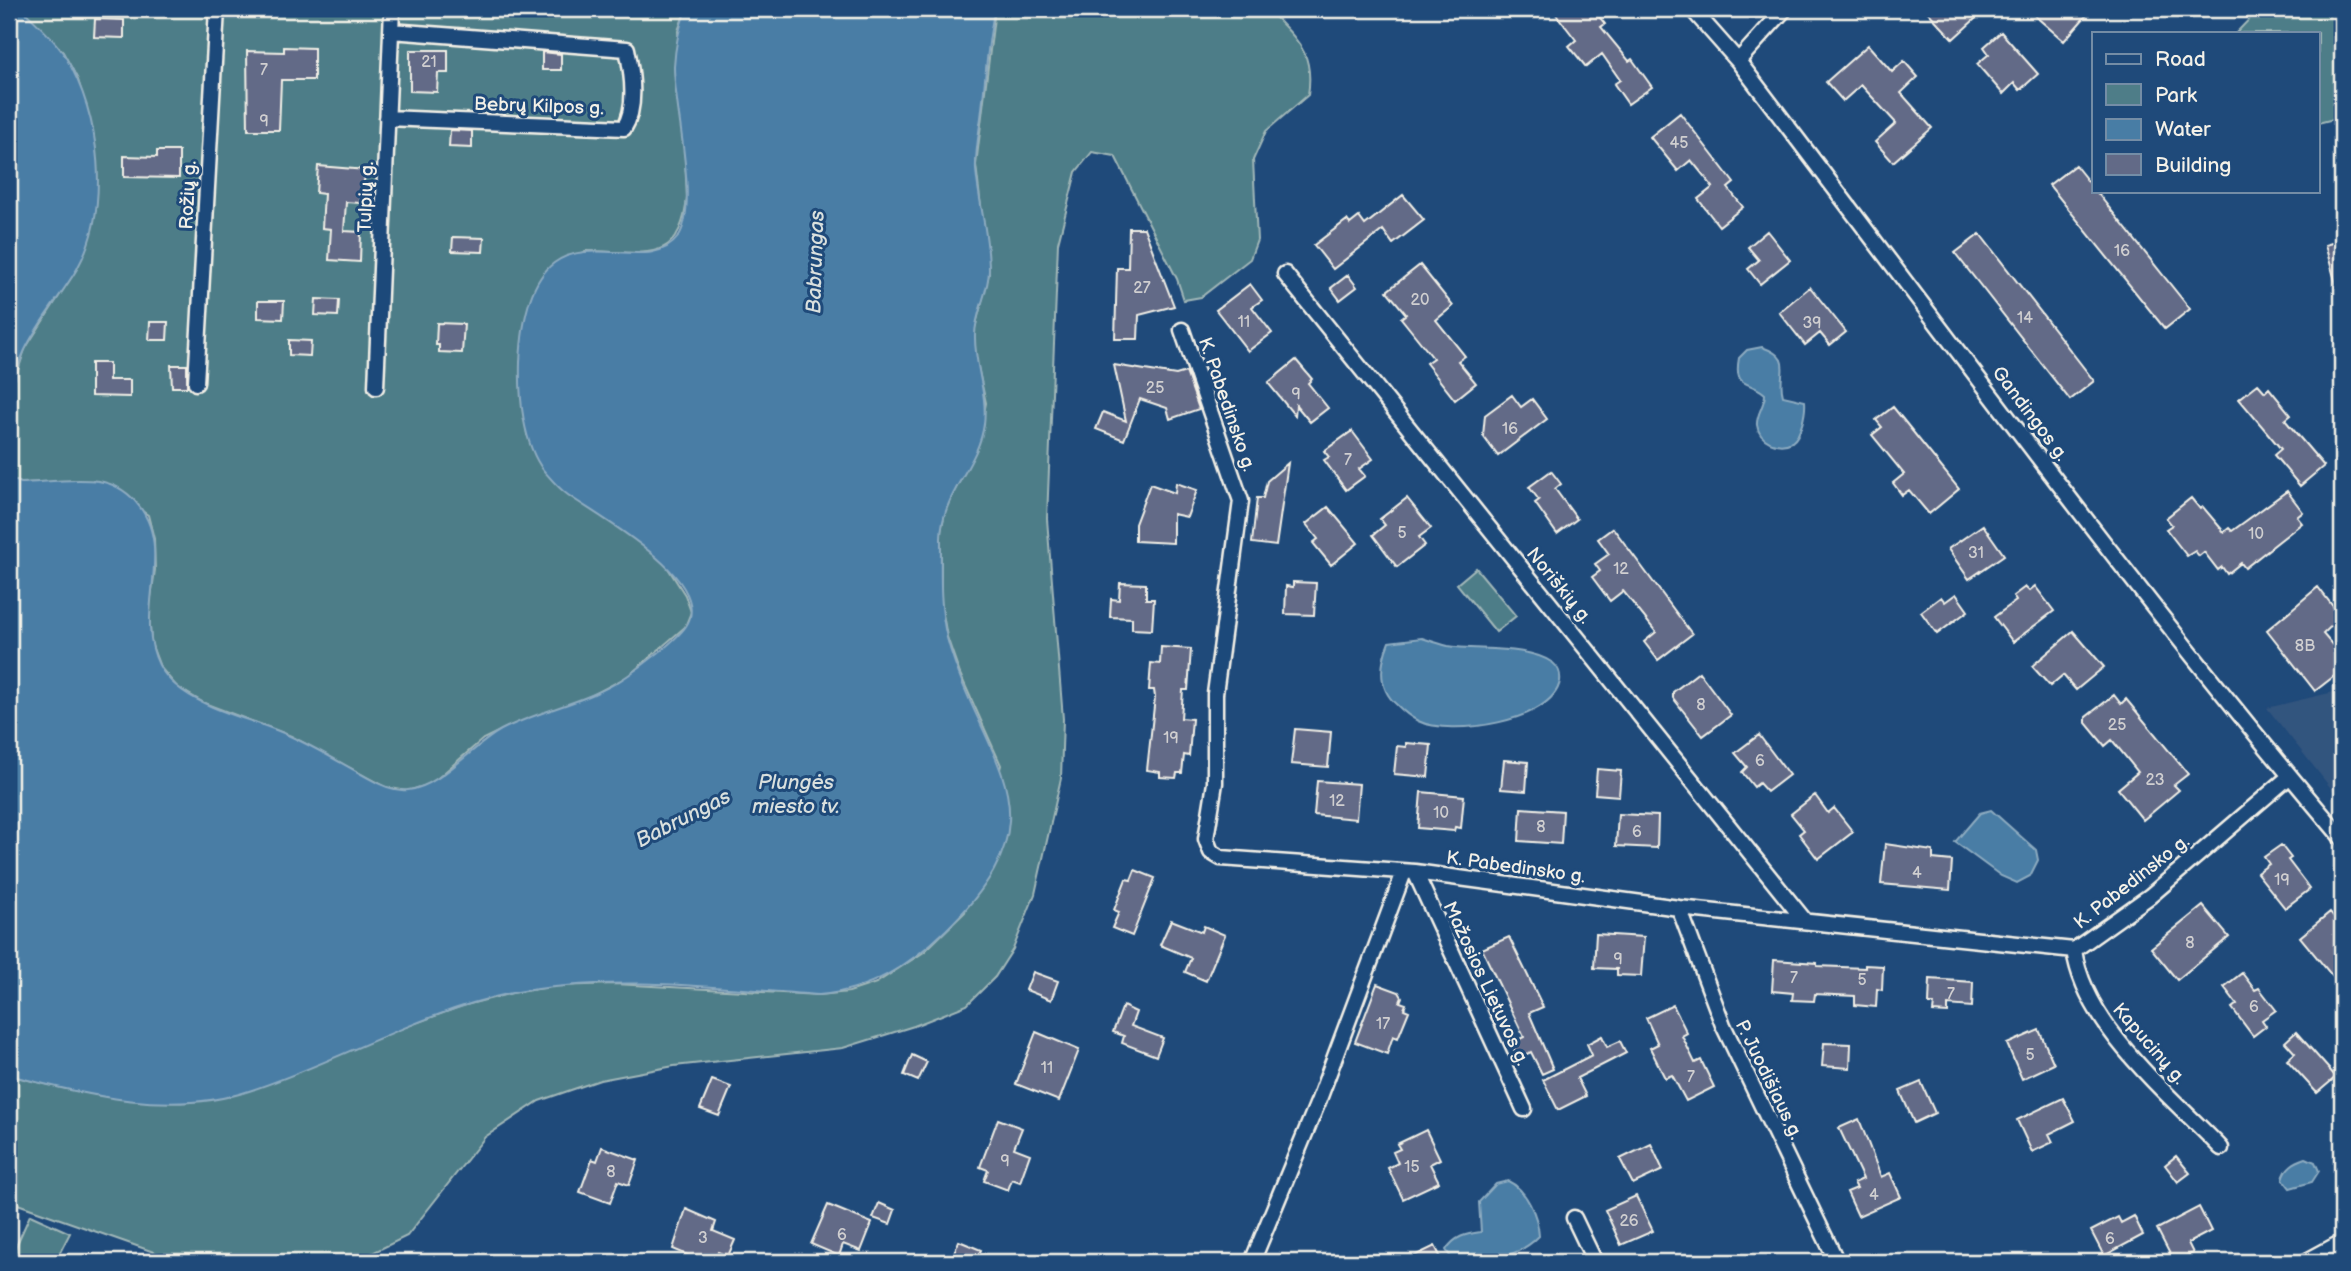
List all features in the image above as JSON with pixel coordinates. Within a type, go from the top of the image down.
[{"type":"street","name":"Rožių g.","points":[[197,383],[217,9]]},
{"type":"street","name":"Tulpių g.","points":[[376,387],[392,9]]},
{"type":"street","name":"Gandingos g.","points":[[1692,9],[1738,61],[2050,471],[2342,838]]},
{"type":"street","points":[[1738,61],[1785,9]]},
{"type":"street","name":"Bebrų Kilpos g.","points":[[387,118],[624,128],[630,118],[631,68],[627,49],[391,31]]},
{"type":"street","name":"Noriškių g.","points":[[1285,274],[1805,921]]},
{"type":"street","name":"K. Pabedinsko g.","points":[[1182,330],[1241,501],[1215,694],[1215,783],[1206,839],[1211,852],[1221,858],[1410,872],[1679,908],[2074,950],[2150,896],[2290,776]]},
{"type":"street","points":[[1252,1262],[1410,872]]},
{"type":"street","name":"Mažosios Lietuvos g.","points":[[1410,872],[1524,1109]]},
{"type":"street","name":"P. Juodišiaus g.","points":[[1679,908],[1723,1025],[1837,1262]]},
{"type":"street","name":"Kapucinų g.","points":[[2074,950],[2077,973],[2097,1012],[2144,1069],[2221,1147]]},
{"type":"street","points":[[1574,1218],[1595,1262]]},
{"type":"street","points":[[2305,1262],[2342,1242]]},
{"type":"shaded area","points":[[2342,690],[2342,802],[2267,708]]},
{"type":"green space","points":[[22,9],[686,9],[678,31],[687,197],[683,220],[676,235],[667,245],[655,251],[585,251],[520,362],[527,435],[666,565],[685,595],[691,612],[685,627],[627,677],[585,699],[510,726],[483,739],[431,784],[407,791],[385,787],[291,736],[204,703],[177,687],[160,667],[151,643],[149,611],[155,570],[154,539],[148,515],[99,481],[20,483],[9,478],[9,411],[14,383],[25,349],[77,268],[97,168],[88,113],[78,80],[63,52]]},
{"type":"green space","points":[[995,9],[1268,9],[1301,46],[1306,56],[1309,80],[1308,95],[1266,131],[1253,160],[1257,240],[1250,259],[1201,297],[1184,300],[1177,279],[1115,156],[1092,152],[1076,172],[1058,243],[1047,519],[1063,719],[1061,778],[1035,894],[1013,949],[995,977],[967,1005],[914,1026],[843,1048],[674,1066],[600,1080],[539,1101],[485,1137],[407,1236],[354,1262],[182,1262],[9,1201],[9,1075],[109,1097],[160,1101],[211,1099],[462,1006],[512,993],[557,986],[615,984],[819,995],[849,992],[876,983],[924,952],[965,912],[1001,765],[960,674],[947,637],[941,603],[941,532],[946,507],[977,448],[986,403],[975,354],[974,332],[989,274],[976,165]]},
{"type":"green space","points":[[2259,9],[2342,9],[2342,117],[2320,122],[2320,32],[2237,32]]},
{"type":"green space","points":[[1476,568],[1516,616],[1496,632],[1457,584]]},
{"type":"green space","points":[[30,1215],[70,1233],[55,1262],[9,1262]]},
{"type":"water","points":[[9,9],[22,9],[45,31],[61,49],[77,80],[94,133],[98,190],[88,245],[77,269],[25,350],[17,372],[9,411]]},
{"type":"water","name":"Plungės miesto tv.","points":[[686,9],[995,9],[988,46],[976,162],[989,270],[975,335],[984,401],[984,424],[975,453],[947,508],[941,538],[944,626],[962,682],[1005,786],[1009,818],[1003,851],[983,888],[946,930],[918,955],[872,982],[838,992],[819,995],[627,983],[550,987],[512,993],[445,1012],[282,1079],[220,1099],[159,1103],[128,1100],[67,1090],[9,1075],[9,478],[21,483],[98,481],[113,485],[127,494],[147,519],[153,539],[150,623],[152,644],[159,665],[167,677],[204,703],[281,732],[392,789],[408,790],[432,782],[501,730],[612,685],[659,652],[686,626],[691,608],[684,589],[669,570],[649,551],[565,493],[537,460],[524,420],[520,363],[528,308],[543,274],[563,257],[588,252],[638,253],[661,250],[678,237],[687,203],[674,67]]},
{"type":"water","points":[[1762,347],[1779,356],[1782,362],[1783,396],[1805,401],[1800,429],[1795,439],[1787,444],[1775,444],[1761,435],[1757,421],[1765,394],[1744,383],[1738,375],[1739,358],[1747,350]]},
{"type":"water","points":[[1422,638],[1448,646],[1530,653],[1553,663],[1560,673],[1560,681],[1553,695],[1539,707],[1520,716],[1475,726],[1433,726],[1404,712],[1386,691],[1382,675],[1389,642]]},
{"type":"water","points":[[1991,810],[2036,850],[2038,860],[2030,876],[2017,883],[2001,876],[1955,842],[1980,813]]},
{"type":"water","points":[[2306,1158],[2315,1162],[2319,1171],[2312,1182],[2290,1188],[2283,1179],[2286,1171],[2294,1163]]},
{"type":"water","points":[[1508,1181],[1520,1190],[1530,1204],[1539,1236],[1521,1250],[1500,1258],[1454,1262],[1446,1250],[1461,1237],[1481,1232],[1479,1202],[1496,1184]]},
{"type":"building","points":[[1552,9],[1593,9],[1605,24],[1601,27],[1629,61],[1632,59],[1652,87],[1628,104],[1614,84],[1620,80],[1602,54],[1586,67],[1569,46],[1576,40]]},
{"type":"building","points":[[1925,9],[1986,9],[1953,39]]},
{"type":"building","points":[[2027,9],[2092,9],[2064,41]]},
{"type":"building","points":[[95,19],[124,20],[124,38],[94,37]]},
{"type":"building","points":[[2001,32],[2038,74],[2020,90],[2014,83],[2003,94],[1977,64],[1989,54],[1984,47]]},
{"type":"building","points":[[1868,45],[1892,72],[1904,61],[1918,77],[1901,93],[1932,128],[1893,162],[1875,142],[1896,123],[1861,85],[1843,101],[1826,82]]},
{"type":"building","points":[[284,47],[314,48],[314,80],[281,80],[279,130],[248,130],[247,51],[284,52]]},
{"type":"building","points":[[410,50],[448,50],[448,73],[438,73],[437,92],[410,91]]},
{"type":"building","points":[[542,52],[561,54],[561,70],[542,70]]},
{"type":"building","points":[[1680,113],[1734,183],[1728,188],[1743,207],[1719,226],[1698,199],[1713,187],[1691,160],[1678,171],[1650,137]]},
{"type":"building","points":[[450,130],[472,131],[472,148],[449,147]]},
{"type":"building","points":[[157,151],[179,151],[179,178],[124,177],[124,156],[157,157]]},
{"type":"building","points":[[2075,165],[2092,186],[2092,192],[2097,192],[2190,309],[2165,329],[2049,185]]},
{"type":"building","points":[[318,166],[366,170],[360,203],[346,202],[344,231],[361,232],[360,262],[329,260],[331,229],[322,228],[324,194],[316,193]]},
{"type":"building","points":[[1403,195],[1424,220],[1393,244],[1383,230],[1333,269],[1314,245],[1347,220],[1350,224],[1359,217],[1365,225]]},
{"type":"building","points":[[1129,228],[1144,228],[1174,306],[1139,315],[1138,339],[1115,339],[1117,268],[1128,268]]},
{"type":"building","points":[[1767,231],[1790,260],[1760,284],[1748,269],[1759,260],[1748,247]]},
{"type":"building","points":[[1980,234],[2094,381],[2070,400],[1955,253]]},
{"type":"building","points":[[453,237],[484,238],[483,252],[452,251]]},
{"type":"building","points":[[2342,240],[2342,291],[2338,291],[2325,245]]},
{"type":"building","points":[[1420,265],[1453,306],[1436,320],[1465,356],[1458,361],[1476,383],[1455,400],[1426,363],[1433,358],[1401,318],[1406,314],[1387,291]]},
{"type":"building","points":[[1348,275],[1357,287],[1340,300],[1331,288]]},
{"type":"building","points":[[1250,284],[1262,300],[1252,307],[1272,333],[1248,351],[1216,310]]},
{"type":"building","points":[[1810,287],[1846,332],[1830,345],[1820,333],[1805,345],[1779,312]]},
{"type":"building","points":[[316,299],[339,300],[338,316],[315,315]]},
{"type":"building","points":[[258,301],[284,301],[283,319],[258,318]]},
{"type":"building","points":[[150,322],[168,322],[167,340],[149,340]]},
{"type":"building","points":[[437,323],[464,324],[462,353],[439,352],[439,345],[436,345]]},
{"type":"building","points":[[289,340],[311,341],[310,356],[289,355]]},
{"type":"building","points":[[1296,360],[1312,379],[1308,383],[1328,408],[1310,422],[1296,405],[1295,416],[1268,383]]},
{"type":"building","points":[[91,363],[109,363],[109,380],[130,380],[130,397],[91,396]]},
{"type":"building","points":[[171,365],[187,365],[187,387],[172,387]]},
{"type":"building","points":[[1114,365],[1176,375],[1186,372],[1199,409],[1170,419],[1167,408],[1140,399],[1124,440],[1096,429],[1103,412],[1126,421]]},
{"type":"building","points":[[2258,384],[2265,392],[2269,388],[2291,415],[2285,420],[2324,466],[2300,486],[2274,455],[2281,449],[2239,399]]},
{"type":"building","points":[[1512,395],[1521,407],[1532,399],[1547,419],[1498,456],[1483,436],[1485,415]]},
{"type":"building","points":[[1893,407],[1959,489],[1929,514],[1909,490],[1902,495],[1893,483],[1904,474],[1872,435],[1882,427],[1876,420]]},
{"type":"building","points":[[1352,431],[1373,459],[1359,469],[1365,476],[1346,490],[1324,460],[1329,457],[1324,451]]},
{"type":"building","points":[[1288,463],[1276,546],[1252,543],[1257,498],[1263,498],[1267,481]]},
{"type":"building","points":[[1551,471],[1561,484],[1555,489],[1577,519],[1557,534],[1535,503],[1539,500],[1529,487]]},
{"type":"building","points":[[1176,483],[1197,490],[1187,517],[1173,514],[1173,543],[1135,541],[1135,524],[1150,484],[1175,493]]},
{"type":"building","points":[[2287,491],[2303,512],[2297,517],[2302,523],[2245,568],[2241,563],[2227,574],[2222,567],[2218,570],[2204,552],[2199,556],[2195,551],[2187,556],[2166,529],[2172,525],[2166,518],[2191,498],[2200,509],[2203,507],[2224,532],[2229,528],[2232,531]]},
{"type":"building","points":[[1407,498],[1431,528],[1419,537],[1425,545],[1397,567],[1373,535],[1385,525],[1380,519]]},
{"type":"building","points":[[1328,507],[1358,543],[1331,565],[1313,543],[1318,539],[1306,524]]},
{"type":"building","points":[[1983,525],[2004,555],[1969,579],[1948,549]]},
{"type":"building","points":[[1613,528],[1692,634],[1658,660],[1644,642],[1656,632],[1623,591],[1610,601],[1592,577],[1600,571],[1595,564],[1609,554],[1598,539]]},
{"type":"building","points":[[1293,582],[1316,583],[1314,615],[1285,614],[1286,586],[1293,587]]},
{"type":"building","points":[[1120,583],[1146,584],[1146,599],[1154,599],[1152,630],[1132,629],[1132,618],[1110,617],[1111,599],[1119,600]]},
{"type":"building","points":[[2035,586],[2054,611],[2013,642],[1994,617],[2016,601],[2013,596],[2025,587],[2029,591]]},
{"type":"building","points":[[2318,587],[2341,617],[2323,634],[2342,656],[2342,670],[2315,691],[2267,630]]},
{"type":"building","points":[[1956,594],[1968,611],[1937,634],[1921,612],[1941,597],[1945,602]]},
{"type":"building","points":[[2073,631],[2104,667],[2076,690],[2063,675],[2050,686],[2032,666]]},
{"type":"building","points":[[1161,647],[1191,649],[1188,690],[1183,690],[1181,718],[1192,719],[1189,756],[1184,755],[1182,773],[1177,773],[1176,778],[1160,777],[1160,772],[1147,770],[1155,697],[1154,690],[1149,690],[1151,663],[1160,664]]},
{"type":"building","points":[[1699,672],[1731,715],[1703,736],[1673,698],[1673,692]]},
{"type":"building","points":[[2114,695],[2121,704],[2126,699],[2188,774],[2174,785],[2179,790],[2143,820],[2118,789],[2138,772],[2112,740],[2105,746],[2086,723],[2086,717]]},
{"type":"building","points":[[1295,729],[1331,732],[1328,767],[1291,764]]},
{"type":"building","points":[[1759,735],[1789,775],[1767,792],[1759,783],[1754,787],[1742,772],[1747,767],[1735,753]]},
{"type":"building","points":[[1406,743],[1431,745],[1428,777],[1394,774],[1397,746],[1406,747]]},
{"type":"building","points":[[1504,760],[1528,762],[1526,791],[1501,789]]},
{"type":"building","points":[[1597,769],[1621,771],[1619,796],[1595,794]]},
{"type":"building","points":[[1317,781],[1359,784],[1356,819],[1314,815]]},
{"type":"building","points":[[1421,792],[1464,796],[1461,828],[1455,827],[1454,831],[1418,828]]},
{"type":"building","points":[[1815,795],[1828,813],[1834,808],[1853,832],[1818,859],[1799,834],[1804,830],[1791,814]]},
{"type":"building","points":[[1521,808],[1563,811],[1561,844],[1519,841]]},
{"type":"building","points":[[1618,814],[1658,816],[1657,848],[1616,846]]},
{"type":"building","points":[[1885,844],[1933,851],[1933,859],[1952,861],[1950,890],[1881,884]]},
{"type":"building","points":[[2281,845],[2291,858],[2288,860],[2310,889],[2285,908],[2257,873],[2269,864],[2264,857]]},
{"type":"building","points":[[1135,870],[1155,878],[1132,936],[1112,928],[1119,912],[1114,910],[1126,879],[1131,880]]},
{"type":"building","points":[[2203,906],[2229,937],[2177,980],[2151,948]]},
{"type":"building","points":[[2330,912],[2342,927],[2342,988],[2300,937]]},
{"type":"building","points":[[1171,920],[1202,932],[1204,926],[1225,935],[1206,981],[1185,972],[1191,958],[1160,945]]},
{"type":"building","points":[[1596,934],[1644,937],[1641,976],[1617,975],[1617,969],[1594,968]]},
{"type":"building","points":[[1509,937],[1543,1007],[1529,1013],[1553,1069],[1542,1074],[1531,1052],[1518,1058],[1511,1043],[1524,1037],[1482,949]]},
{"type":"building","points":[[1774,960],[1817,963],[1817,966],[1883,966],[1882,990],[1877,989],[1876,1007],[1855,1005],[1855,996],[1815,994],[1814,1001],[1792,1000],[1793,993],[1772,991]]},
{"type":"building","points":[[1033,972],[1058,981],[1051,1000],[1026,990]]},
{"type":"building","points":[[2242,973],[2255,990],[2259,988],[2276,1010],[2262,1020],[2266,1026],[2253,1036],[2232,1008],[2237,1004],[2224,987]]},
{"type":"building","points":[[1930,979],[1973,982],[1972,1007],[1948,1005],[1948,1013],[1933,1012],[1934,1004],[1929,1004]]},
{"type":"building","points":[[1377,984],[1399,992],[1402,997],[1400,1002],[1406,1004],[1404,1009],[1409,1011],[1398,1038],[1393,1036],[1387,1054],[1355,1042]]},
{"type":"building","points":[[1673,1005],[1687,1033],[1682,1036],[1695,1063],[1701,1060],[1714,1087],[1686,1101],[1672,1075],[1665,1078],[1650,1048],[1658,1044],[1646,1018]]},
{"type":"building","points":[[1123,1006],[1136,1012],[1131,1026],[1163,1038],[1156,1056],[1122,1043],[1124,1036],[1113,1032]]},
{"type":"building","points":[[2039,1030],[2054,1064],[2022,1079],[2007,1044]]},
{"type":"building","points":[[1036,1032],[1079,1050],[1059,1101],[1016,1084]]},
{"type":"building","points":[[2296,1032],[2336,1077],[2317,1093],[2287,1060],[2295,1053],[2285,1042]]},
{"type":"building","points":[[1602,1036],[1607,1047],[1620,1041],[1626,1053],[1577,1078],[1586,1096],[1558,1110],[1543,1080],[1592,1055],[1587,1044]]},
{"type":"building","points":[[1824,1043],[1851,1044],[1850,1068],[1822,1066]]},
{"type":"building","points":[[912,1055],[927,1062],[918,1081],[904,1075]]},
{"type":"building","points":[[712,1080],[731,1087],[719,1116],[700,1109]]},
{"type":"building","points":[[1921,1082],[1935,1113],[1914,1123],[1900,1091]]},
{"type":"building","points":[[2063,1098],[2075,1121],[2049,1134],[2053,1142],[2032,1152],[2017,1120]]},
{"type":"building","points":[[998,1119],[1022,1128],[1014,1148],[1030,1154],[1020,1182],[1012,1179],[1008,1190],[984,1181],[988,1170],[980,1167]]},
{"type":"building","points":[[1859,1119],[1881,1177],[1890,1173],[1901,1197],[1858,1216],[1847,1192],[1857,1188],[1854,1183],[1863,1179],[1839,1128]]},
{"type":"building","points":[[1426,1130],[1440,1159],[1430,1164],[1439,1182],[1403,1199],[1388,1168],[1398,1163],[1393,1152],[1400,1149],[1397,1144]]},
{"type":"building","points":[[1651,1144],[1663,1170],[1633,1184],[1620,1159]]},
{"type":"building","points":[[602,1147],[638,1160],[629,1185],[618,1181],[610,1203],[580,1192],[592,1159],[597,1161]]},
{"type":"building","points":[[2176,1156],[2190,1173],[2178,1182],[2165,1165]]},
{"type":"building","points":[[1636,1196],[1653,1231],[1621,1245],[1605,1210]]},
{"type":"building","points":[[879,1203],[895,1210],[890,1224],[873,1218]]},
{"type":"building","points":[[828,1205],[872,1223],[861,1251],[843,1244],[839,1256],[811,1244]]},
{"type":"building","points":[[2199,1207],[2211,1231],[2188,1243],[2193,1253],[2174,1262],[2157,1229]]},
{"type":"building","points":[[686,1209],[716,1222],[713,1231],[735,1240],[728,1256],[718,1252],[714,1262],[704,1262],[673,1249]]},
{"type":"building","points":[[2134,1216],[2143,1235],[2104,1256],[2091,1231],[2118,1217],[2121,1223]]},
{"type":"building","points":[[959,1241],[981,1250],[976,1262],[950,1262]]},
{"type":"building","points":[[1435,1246],[1443,1262],[1402,1262]]},
{"type":"water label","name":"Babrungas","points":[[815,262]]},
{"type":"water label","name":"Babrungas","points":[[683,818]]}]
